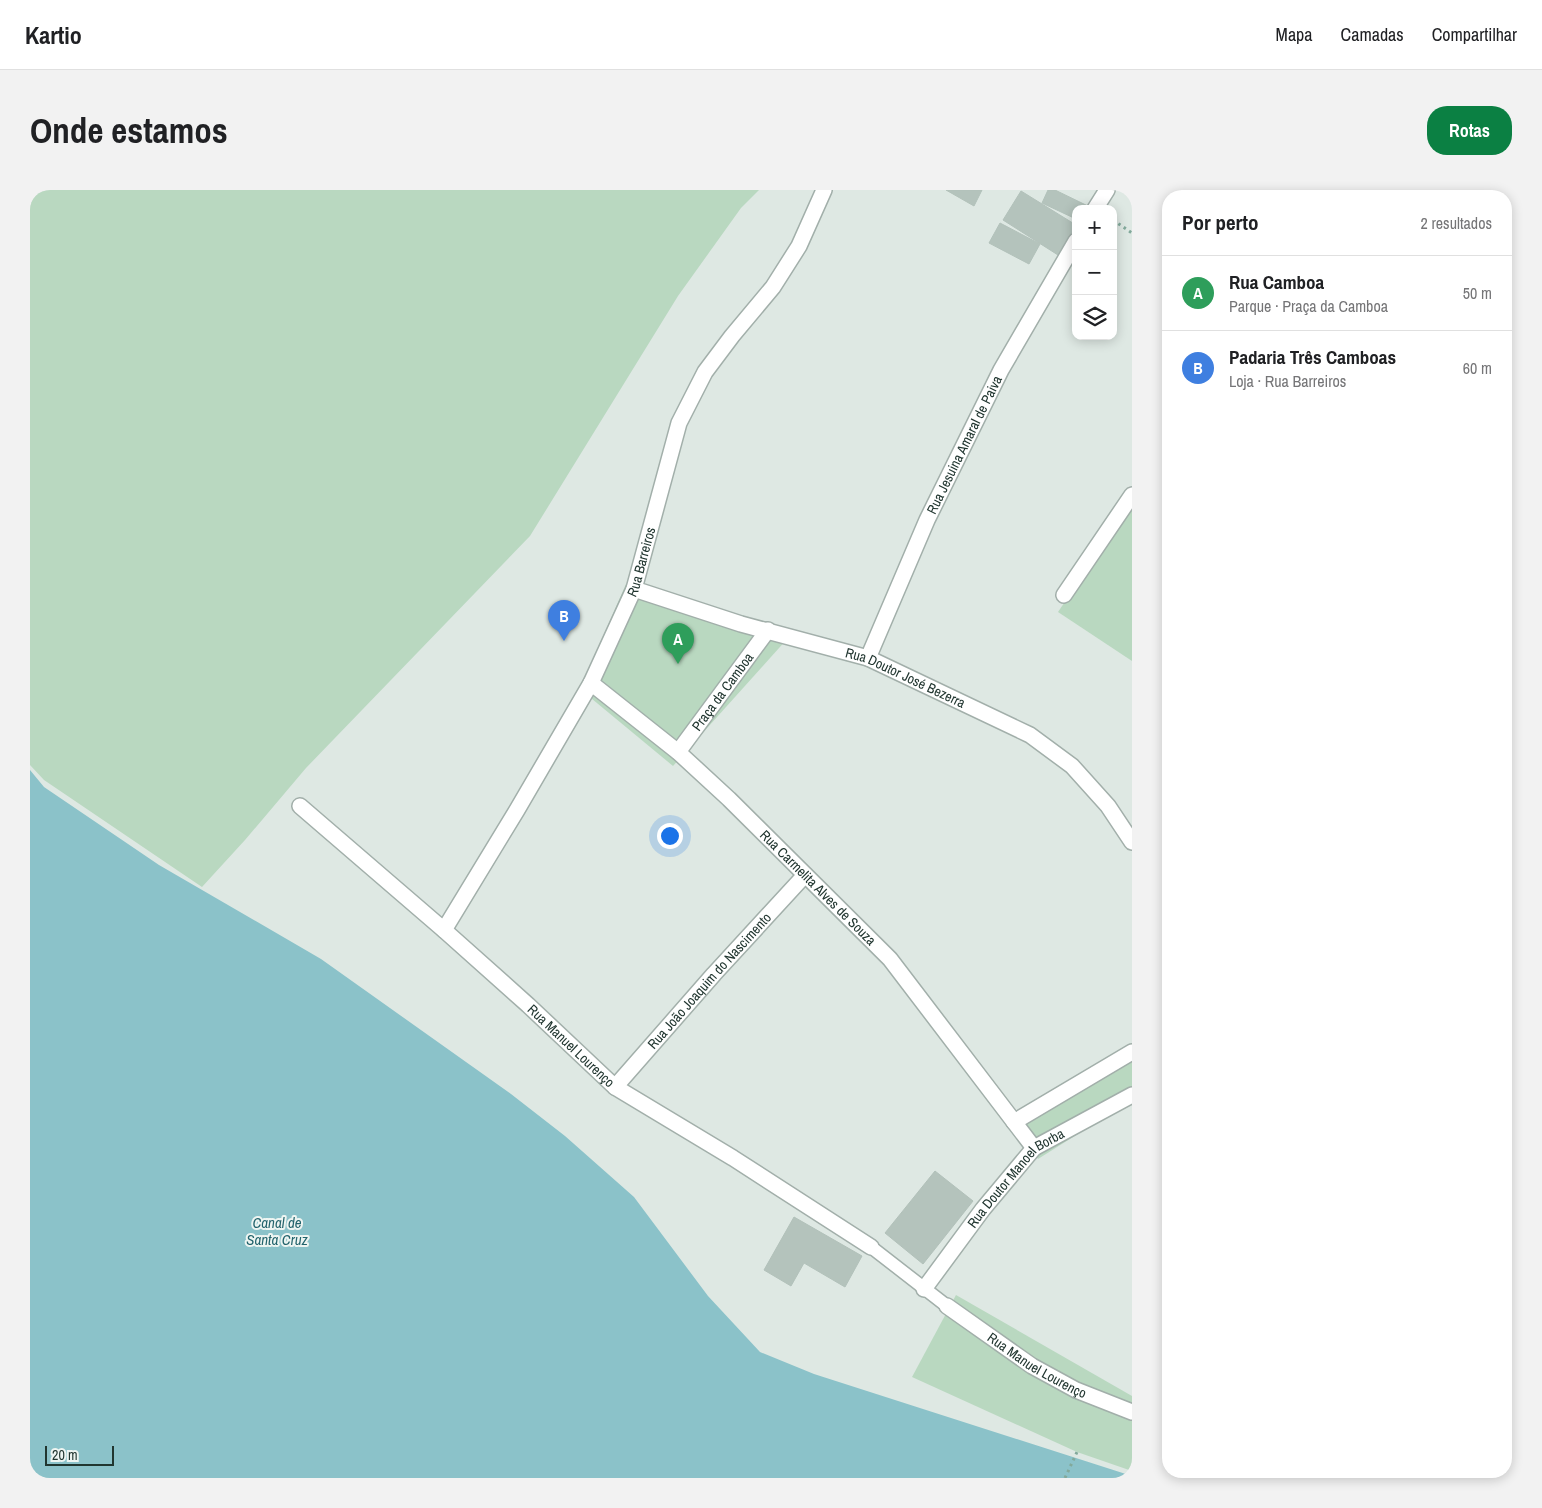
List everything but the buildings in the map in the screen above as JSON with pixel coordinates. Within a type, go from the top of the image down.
[{"type":"street","name":"Rua Barreiros","points":[[444,930],[592,682],[634,589],[679,423],[705,372],[773,287],[799,246],[824,190]]},
{"type":"street","points":[[1098,205],[1108,190]]},
{"type":"street","name":"Rua Jesuina Amaral de Paiva","points":[[868,658],[927,520],[1000,370],[1072,249]]},
{"type":"street","points":[[1064,595],[1132,495]]},
{"type":"street","name":"Rua Doutor José Bezerra","points":[[634,589],[741,624],[868,658],[1030,735],[1072,766],[1108,806],[1132,842]]},
{"type":"street","name":"Praça da Camboa","points":[[678,752],[768,630]]},
{"type":"street","name":"Rua Carmelita Alves de Souza","points":[[592,682],[678,752],[729,799],[890,959],[1034,1148]]},
{"type":"street","name":"Rua Manuel Lourenço","points":[[300,806],[444,930],[528,1005],[615,1087],[734,1158],[871,1248]]},
{"type":"street","name":"Rua João Joaquim do Nascimento","points":[[615,1087],[714,974],[805,875]]},
{"type":"street","points":[[1014,1122],[1129,1059]]},
{"type":"street","name":"Rua Doutor Manoel Borba","points":[[924,1289],[983,1209],[1034,1148],[1132,1095]]},
{"type":"street","name":"Rua Manuel Lourenço","points":[[947,1306],[1032,1366],[1076,1390],[1132,1412]]},
{"type":"lane","points":[[871,1248],[947,1306]]},
{"type":"path","points":[[1117,223],[1132,233]]},
{"type":"path","points":[[1065,1478],[1077,1452]]},
{"type":"green space","points":[[30,190],[759,190],[741,208],[678,296],[530,536],[306,768],[202,887],[44,780],[30,765]]},
{"type":"green space","points":[[1132,503],[1132,661],[1058,612]]},
{"type":"green space","points":[[626,584],[788,638],[673,766],[580,689]]},
{"type":"green space","points":[[1132,1053],[1132,1100],[1038,1159],[1013,1116]]},
{"type":"green space","points":[[956,1295],[1132,1396],[1132,1471],[1077,1452],[912,1377]]},
{"type":"water","name":"Canal de Santa Cruz","points":[[30,770],[44,787],[159,865],[321,959],[511,1094],[565,1136],[634,1197],[708,1296],[760,1352],[814,1374],[1132,1476],[1132,1478],[30,1478]]},
{"type":"place","name":"Padaria Três Camboas","points":[[564,641]]},
{"type":"place","name":"Rua Camboa","points":[[678,664]]}]
